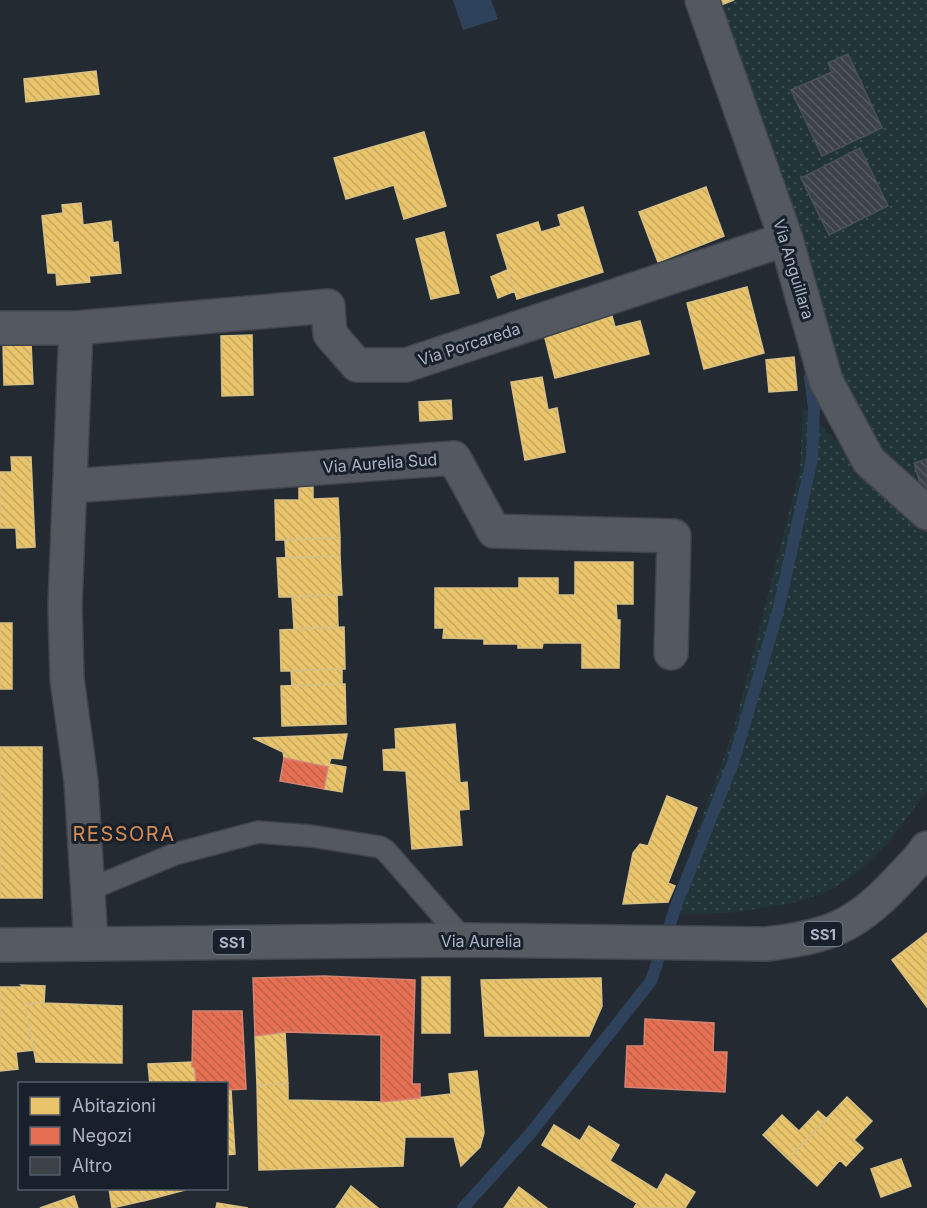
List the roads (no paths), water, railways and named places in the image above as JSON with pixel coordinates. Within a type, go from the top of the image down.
[{"type":"main road","name":"Via Aurelia","points":[[0,945],[464,940],[766,944],[806,940],[844,927],[875,905],[927,848]]},
{"type":"street","name":"Via Anguillara","points":[[702,0],[786,239],[826,381],[869,461],[927,513]]},
{"type":"street","name":"Via Porcareda","points":[[0,328],[76,328],[328,306],[330,334],[357,365],[406,365],[786,239]]},
{"type":"street","points":[[76,328],[71,486],[64,605],[67,679],[81,781],[91,943]]},
{"type":"street","name":"Via Aurelia Sud","points":[[71,486],[454,458],[494,531],[674,536],[671,653]]},
{"type":"lane","points":[[88,890],[175,854],[258,832],[311,836],[386,851],[464,940]]},
{"type":"water","points":[[453,0],[491,0],[498,19],[463,30]]},
{"type":"waterway","points":[[463,1208],[529,1135],[651,981],[677,903],[733,763],[778,611],[812,459],[814,408],[810,377]]},
{"type":"district","name":"RESSORA","points":[[124,834]]}]
